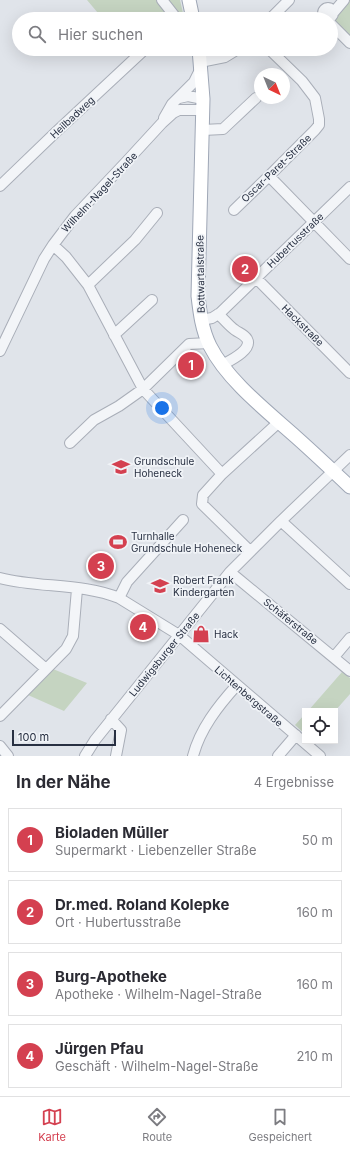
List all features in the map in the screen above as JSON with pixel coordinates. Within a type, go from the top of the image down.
[{"type":"main road","points":[[189,0],[189,12]]},
{"type":"main road","name":"Bottwartalstraße","points":[[200,60],[203,130],[198,296],[201,320],[209,343],[222,365],[243,389],[350,487]]},
{"type":"street","points":[[162,0],[171,12]]},
{"type":"street","points":[[277,12],[289,0]]},
{"type":"street","points":[[329,12],[344,0]]},
{"type":"street","points":[[338,27],[350,43]]},
{"type":"street","name":"Heilbadweg","points":[[0,186],[137,56]]},
{"type":"street","points":[[200,60],[227,56]]},
{"type":"street","name":"Oscar-Paret-Straße","points":[[234,210],[319,125],[315,98],[302,81],[276,56]]},
{"type":"street","name":"Wilhelm-Nagel-Straße","points":[[162,123],[170,108],[194,82],[200,60]]},
{"type":"street","points":[[179,98],[188,96],[203,105]]},
{"type":"street","points":[[203,130],[223,129],[254,100]]},
{"type":"street","name":"Wilhelm-Nagel-Straße","points":[[0,350],[44,259],[75,216],[162,123],[179,110],[203,105]]},
{"type":"street","points":[[269,176],[350,259]]},
{"type":"street","name":"Hubertusstraße","points":[[201,320],[212,318],[218,314],[350,187]]},
{"type":"street","points":[[88,285],[135,240],[158,213]]},
{"type":"street","points":[[53,245],[66,257],[88,285],[143,389],[222,474]]},
{"type":"street","name":"Hackstraße","points":[[256,278],[350,373]]},
{"type":"street","points":[[114,335],[152,300]]},
{"type":"street","points":[[218,314],[235,331],[241,333],[247,338],[248,342],[245,350],[222,365]]},
{"type":"street","points":[[70,443],[94,420],[119,406],[143,389],[189,344],[209,343]]},
{"type":"street","points":[[250,551],[202,504],[203,495],[222,474],[279,422]]},
{"type":"street","name":"Ludwigsburger Straße","points":[[85,756],[111,719],[230,572],[281,520],[350,455]]},
{"type":"street","points":[[119,598],[127,582],[182,520]]},
{"type":"street","points":[[281,520],[350,584]]},
{"type":"street","name":"Schäferstraße","points":[[230,572],[350,671]]},
{"type":"street","points":[[0,578],[14,582],[108,594],[119,598],[179,635]]},
{"type":"street","points":[[0,716],[66,649],[72,636],[77,589]]},
{"type":"street","points":[[0,629],[46,669]]},
{"type":"street","name":"Lichtenbergstraße","points":[[179,635],[320,756]]},
{"type":"street","points":[[334,657],[350,638]]},
{"type":"street","points":[[193,756],[208,722],[225,698],[237,685]]},
{"type":"street","points":[[111,719],[121,730],[116,756]]},
{"type":"street","points":[[278,756],[296,735]]},
{"type":"street","points":[[0,746],[8,756]]},
{"type":"green space","points":[[87,0],[159,0],[168,12],[97,12]]},
{"type":"green space","points":[[166,0],[180,0],[183,12],[176,12]]},
{"type":"green space","points":[[347,0],[350,0],[350,37],[338,26],[337,12]]},
{"type":"green space","points":[[53,669],[87,683],[64,711],[28,695]]},
{"type":"green space","points":[[342,672],[350,678],[350,694],[338,708],[311,708]]},
{"type":"green space","points":[[302,717],[302,731],[295,725]]},
{"type":"place","name":"Dr.med. Roland Kolepke","points":[[245,269]]},
{"type":"place","name":"Bioladen Müller","points":[[191,365]]},
{"type":"place","name":"Grundschule Hoheneck","points":[[121,467]]},
{"type":"place","name":"Turnhalle Grundschule Hoheneck","points":[[118,542]]},
{"type":"place","name":"Burg-Apotheke","points":[[101,566]]},
{"type":"place","name":"Robert Frank Kindergarten","points":[[160,586]]},
{"type":"place","name":"Jürgen Pfau","points":[[143,627]]},
{"type":"place","name":"Hack","points":[[201,634]]}]
